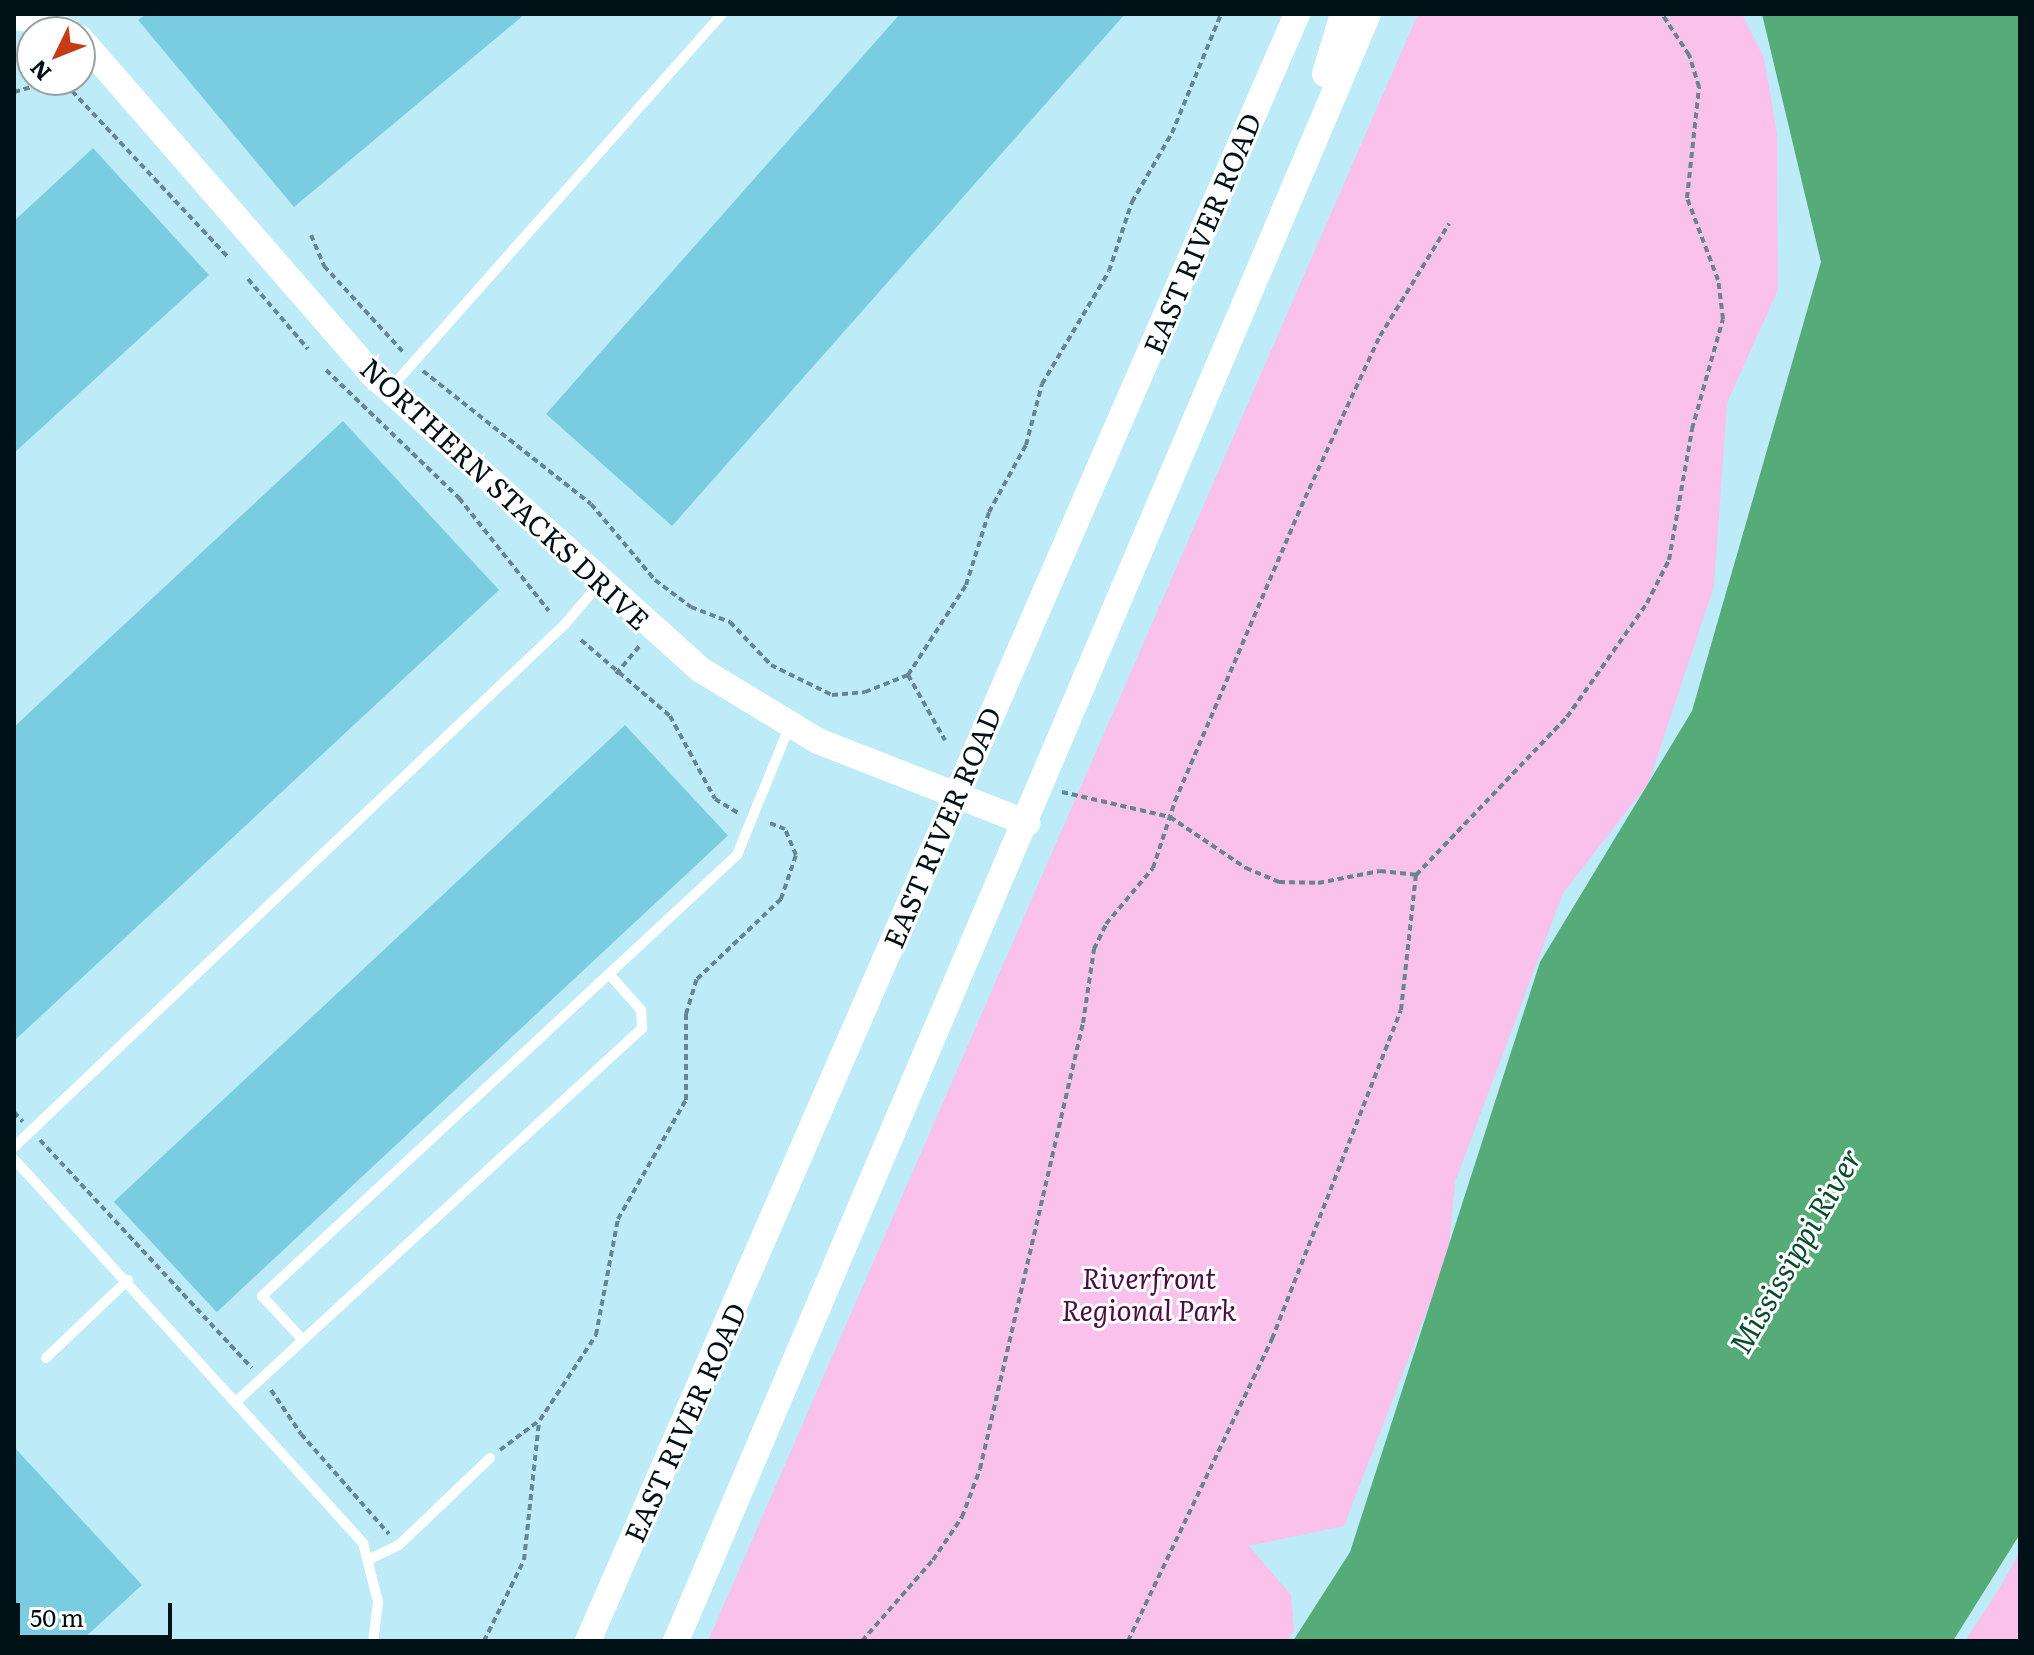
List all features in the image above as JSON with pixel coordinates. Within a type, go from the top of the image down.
[{"type":"street","points":[[1305,165],[1305,120],[1343,14]]},
{"type":"street","points":[[676,1641],[1027,823],[1368,14]]},
{"type":"street","name":"EAST RIVER ROAD","points":[[588,1641],[1290,21]]},
{"type":"street","name":"NORTHERN STACKS DRIVE","points":[[96,56],[389,390],[600,583],[701,670],[790,725],[869,763],[955,792],[1027,823]]},
{"type":"lane","points":[[389,390],[722,14]]},
{"type":"lane","points":[[14,1147],[565,624],[600,583]]},
{"type":"lane","points":[[303,1340],[262,1296],[737,855],[790,725]]},
{"type":"lane","points":[[237,1401],[642,1028],[641,1010],[609,974]]},
{"type":"lane","points":[[14,1159],[237,1401],[370,1559],[378,1602],[373,1641]]},
{"type":"lane","points":[[46,1358],[128,1280]]},
{"type":"lane","points":[[370,1559],[399,1545],[490,1458]]},
{"type":"path","points":[[311,235],[324,266],[413,362],[494,432],[558,474],[591,504],[632,559],[678,599],[730,622],[759,656],[817,691],[847,696],[908,675],[966,585],[989,512],[1026,445],[1042,384],[1109,271],[1132,202],[1172,133],[1221,14]]},
{"type":"path","points":[[1128,1641],[1282,1315],[1401,1010],[1416,875],[1567,717],[1647,603],[1671,552],[1692,429],[1723,319],[1718,280],[1687,198],[1699,87],[1689,55],[1662,14]]},
{"type":"path","points":[[14,92],[48,82],[72,91],[229,258]]},
{"type":"path","points":[[862,1641],[933,1560],[962,1517],[976,1481],[1080,1038],[1094,949],[1106,924],[1153,868],[1170,817],[1254,611],[1374,350],[1449,224]]},
{"type":"path","points":[[248,279],[308,349]]},
{"type":"path","points":[[326,370],[448,487],[549,611]]},
{"type":"path","points":[[671,608],[678,599]]},
{"type":"path","points":[[581,640],[680,728],[715,799],[747,817]]},
{"type":"path","points":[[616,674],[640,645]]},
{"type":"path","points":[[908,675],[945,740]]},
{"type":"path","points":[[1060,791],[1170,817],[1246,868],[1279,882],[1318,883],[1380,871],[1416,875]]},
{"type":"path","points":[[490,1458],[540,1420],[596,1335],[618,1219],[686,1100],[686,1014],[697,979],[764,920],[787,885],[794,845],[785,829],[768,823]]},
{"type":"path","points":[[14,1112],[262,1378],[301,1434],[399,1545]]},
{"type":"path","points":[[484,1641],[524,1560],[530,1466],[540,1420]]},
{"type":"green space","name":"Riverfront Regional Park","points":[[1418,14],[1742,14],[1764,58],[1777,133],[1778,290],[1727,403],[1714,586],[1648,784],[1563,893],[1455,1182],[1448,1256],[1344,1526],[1249,1546],[1291,1595],[1294,1630],[1287,1641],[708,1641]]},
{"type":"green space","points":[[2020,1551],[2020,1641],[1965,1641],[2002,1584]]},
{"type":"water","name":"Mississippi River","points":[[1762,14],[2020,14],[2020,1534],[1953,1641],[1293,1641],[1350,1552],[1540,962],[1692,711],[1821,262]]},
{"type":"building","points":[[146,14],[525,14],[294,207],[138,20]]},
{"type":"building","points":[[900,14],[1125,14],[672,526],[546,414]]},
{"type":"building","points":[[93,148],[209,275],[14,453],[14,221]]},
{"type":"building","points":[[343,421],[499,590],[14,1041],[14,727]]},
{"type":"building","points":[[625,725],[728,835],[217,1312],[114,1202]]},
{"type":"building","points":[[14,1447],[142,1585],[81,1641],[14,1641]]}]
